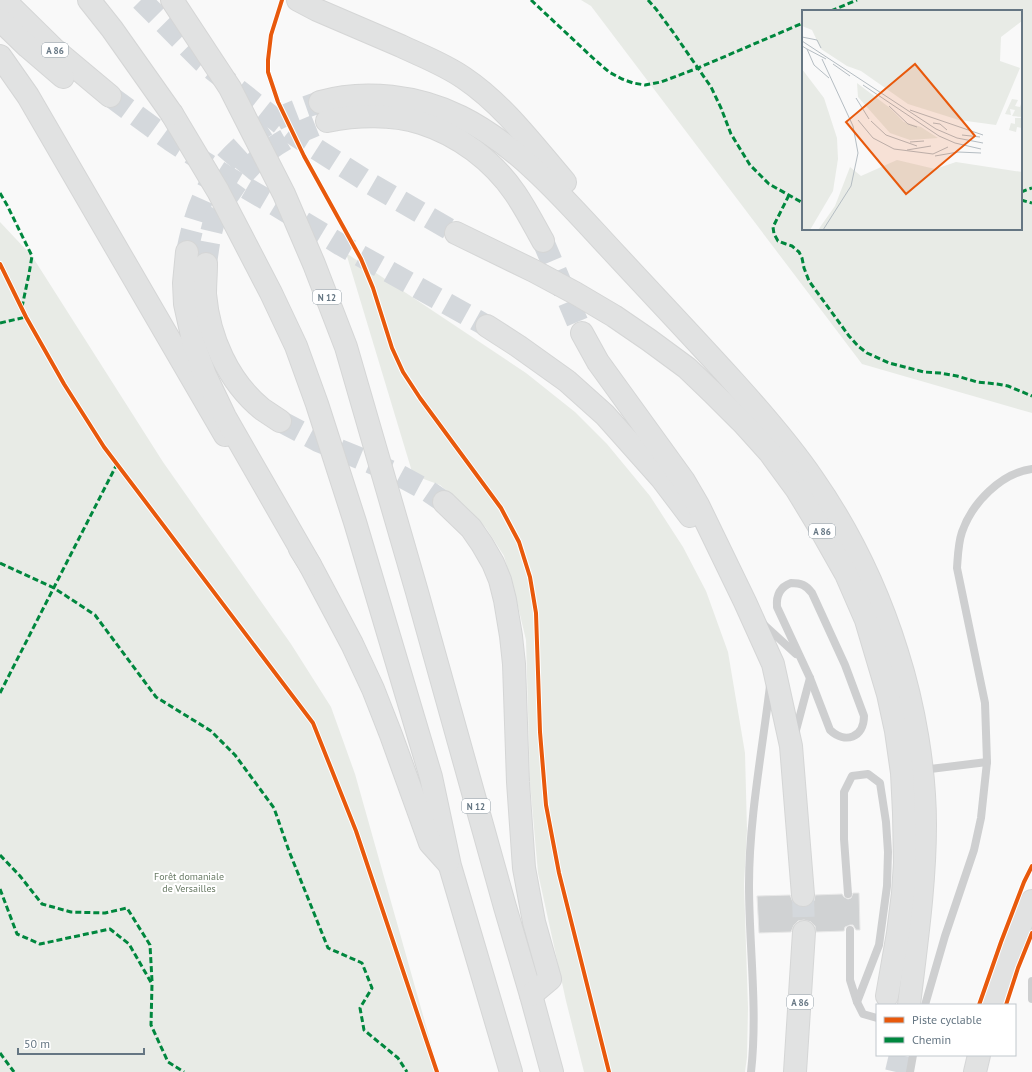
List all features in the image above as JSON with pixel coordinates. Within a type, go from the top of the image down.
[{"type":"main road","name":"A 86","points":[[0,20],[66,80],[108,103],[4,0]]},
{"type":"main road","points":[[89,0],[112,29],[172,114],[222,198],[272,293],[296,346],[317,404],[355,522],[429,770],[450,866],[511,1072]]},
{"type":"main road","points":[[298,0],[317,10],[442,64],[481,91],[497,105],[531,142],[628,255],[698,342]]},
{"type":"main road","name":"N 12","points":[[174,1],[230,88],[284,194],[314,264],[346,347],[417,592],[552,1072]]},
{"type":"main road","points":[[0,56],[28,96],[221,430],[310,565]]},
{"type":"main road","points":[[543,242],[515,193],[500,174],[482,157],[450,135],[421,123],[401,118],[378,116],[342,118],[324,111],[334,98],[371,96],[419,101],[454,114],[483,129],[504,144],[547,182],[698,342],[763,415],[792,450],[814,480],[836,514],[856,550],[872,584],[898,655],[915,728],[922,770],[925,822],[922,892],[909,1004]]},
{"type":"main road","name":"A 86","points":[[456,233],[575,293],[625,324],[687,368],[743,423],[770,453],[797,490],[846,574],[866,620],[888,694],[896,731],[902,773],[904,813],[903,893],[887,996]]},
{"type":"main road","points":[[187,252],[184,284],[185,304],[194,345],[205,375],[225,417],[310,565],[352,644],[373,689],[430,842],[450,866]]},
{"type":"main road","points":[[206,264],[205,292],[207,312],[212,334],[221,356],[230,373],[247,393],[262,408],[280,421]]},
{"type":"main road","points":[[486,326],[518,346],[567,381],[606,415],[662,479],[692,518],[747,607]]},
{"type":"main road","points":[[582,333],[598,362],[684,481],[698,505],[773,664],[791,746],[803,895]]},
{"type":"main road","points":[[444,502],[471,528],[493,563],[500,580],[509,616],[514,664],[518,782],[524,868],[534,922],[550,979],[531,995]]},
{"type":"main road","points":[[992,1004],[1008,956],[1023,918],[1032,901]]},
{"type":"main road","name":"A 86","points":[[795,1072],[804,932]]},
{"type":"main road","points":[[975,1072],[979,1056]]},
{"type":"lane","points":[[925,1004],[945,936],[974,850],[981,818],[987,762],[985,703],[957,568],[958,550],[962,531],[970,514],[981,498],[996,485],[1012,475],[1032,469]]},
{"type":"lane","points":[[791,583],[803,584],[812,593],[845,665],[864,716],[862,728],[858,733],[846,738],[840,737],[830,730],[810,678],[777,607],[776,601],[781,589],[785,585],[791,583]]},
{"type":"lane","points":[[747,607],[800,657]]},
{"type":"lane","points":[[751,1072],[753,1050],[753,1011],[749,884],[750,863],[753,815],[773,664]]},
{"type":"lane","points":[[791,746],[810,678]]},
{"type":"lane","points":[[922,770],[987,762]]},
{"type":"lane","points":[[848,894],[844,839],[844,792],[852,776],[868,774],[880,783],[886,822],[888,852],[887,886],[880,946],[857,1002]]},
{"type":"lane","points":[[850,930],[850,980],[857,1002],[863,1014],[876,1018]]},
{"type":"lane","points":[[1032,981],[1032,999]]},
{"type":"lane","points":[[910,1072],[913,1056]]},
{"type":"green space","points":[[581,0],[1032,0],[1032,413],[862,364],[591,6]]},
{"type":"green space","name":"Forêt domaniale de Versailles","points":[[0,222],[32,256],[163,462],[291,644],[331,707],[355,774],[439,1072],[0,1072]]},
{"type":"green space","points":[[346,253],[526,373],[575,412],[607,444],[650,496],[683,547],[706,591],[728,652],[745,753],[747,830],[744,884],[748,1008],[747,1057],[745,1072],[584,1072],[566,1001],[538,873],[530,782],[526,640],[504,556],[486,528],[464,506],[440,485],[413,475]]},
{"type":"building","points":[[853,893],[859,893],[860,930],[856,930],[853,925],[850,925],[845,927],[844,931],[816,932],[815,926],[811,922],[804,920],[798,921],[794,925],[791,932],[759,933],[757,896],[790,895],[793,902],[797,906],[804,907],[810,905],[814,901],[815,895],[842,894],[848,899],[851,898]]},
{"type":"tunnel","points":[[141,0],[203,62],[296,136],[371,184],[456,233]]},
{"type":"tunnel","points":[[110,96],[170,140],[224,175],[341,245],[487,326]]},
{"type":"tunnel","points":[[187,252],[200,205],[213,179],[222,167],[254,134],[268,124],[289,113],[320,102]]},
{"type":"tunnel","points":[[206,264],[213,224],[221,207],[244,174],[264,154],[275,146],[299,133],[327,121]]},
{"type":"tunnel","points":[[543,241],[582,333]]},
{"type":"tunnel","points":[[280,421],[318,441],[393,472],[428,491],[444,502]]},
{"type":"tunnel","points":[[803,895],[804,932]]},
{"type":"tunnel","points":[[896,1072],[900,1056]]},
{"type":"marked path","points":[[531,0],[609,72],[633,83],[645,85],[661,82],[698,68],[802,23]]},
{"type":"marked path","points":[[648,0],[673,32],[711,87],[731,134],[750,165],[769,184],[802,202]]},
{"type":"marked path","points":[[833,10],[857,0]]},
{"type":"marked path","points":[[1022,192],[1032,188]]},
{"type":"marked path","points":[[0,193],[32,256],[22,307]]},
{"type":"marked path","points":[[789,195],[773,227],[774,234],[778,241],[792,246],[799,252],[809,281],[858,346],[867,353],[889,363],[924,372],[940,373],[977,382],[1008,386],[1032,396]]},
{"type":"marked path","points":[[1022,200],[1032,203]]},
{"type":"marked path","points":[[0,323],[26,317]]},
{"type":"marked path","points":[[0,693],[117,464]]},
{"type":"marked path","points":[[0,563],[54,588],[95,615],[156,697],[211,731],[235,755],[274,808],[289,851],[328,948],[362,963],[372,988],[360,1008],[364,1030],[398,1058],[407,1072]]},
{"type":"marked path","points":[[0,855],[20,876],[42,904],[71,912],[105,913],[127,908],[150,945],[152,981]]},
{"type":"marked path","points":[[0,889],[17,934],[40,944],[110,929],[129,944],[152,984],[151,1025],[168,1062],[184,1072]]},
{"type":"marked path","points":[[0,1053],[14,1072]]},
{"type":"cycle path","points":[[282,0],[271,35],[268,60],[268,72],[278,102],[304,156],[361,259],[373,288],[392,348],[403,372],[420,398],[501,508],[519,542],[530,577],[536,613],[540,732],[546,805],[559,873],[609,1072]]},
{"type":"cycle path","points":[[0,264],[26,317],[64,384],[104,447],[313,723],[356,831],[437,1072]]},
{"type":"cycle path","points":[[979,1004],[1001,942],[1024,882],[1032,866]]},
{"type":"cycle path","points":[[1006,1004],[1018,968],[1032,933]]}]
